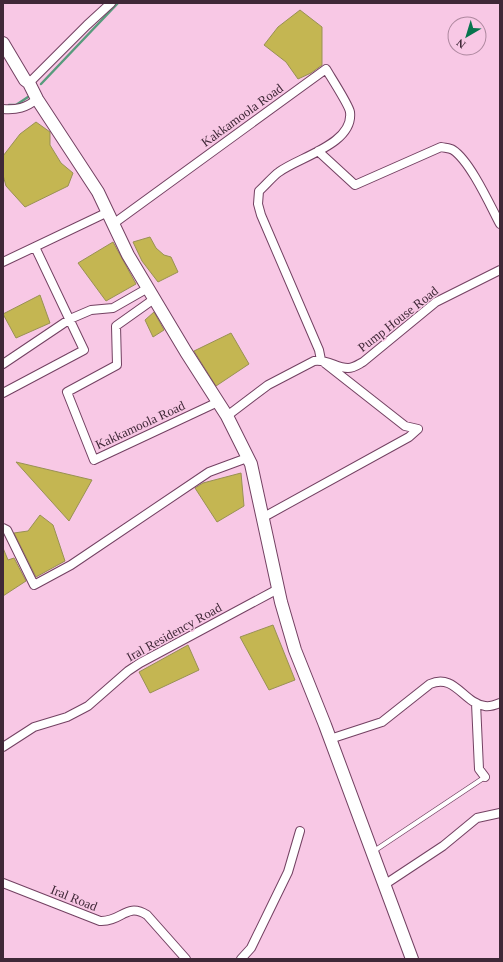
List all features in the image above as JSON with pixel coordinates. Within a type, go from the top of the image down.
[{"type":"main road","points":[[3,43],[25,80],[29,83],[98,192],[128,255],[228,416],[251,464],[281,602],[296,650],[412,959]]},
{"type":"street","points":[[29,83],[86,25],[111,3]]},
{"type":"street","name":"Kakkamoola Road","points":[[113,224],[326,69],[350,110],[350,122],[345,132],[318,151]]},
{"type":"street","points":[[3,109],[19,109],[29,106],[38,99]]},
{"type":"street","points":[[262,518],[409,437],[418,429],[405,426],[321,360],[319,350],[261,215],[258,204],[259,191],[280,171],[318,151],[355,185],[441,147],[452,149],[460,157],[477,180],[500,224]]},
{"type":"street","points":[[3,262],[108,212]]},
{"type":"street","points":[[3,393],[84,350],[35,247]]},
{"type":"street","name":"Pump House Road","points":[[321,360],[348,368],[363,362],[436,302],[500,270]]},
{"type":"street","points":[[3,364],[70,319],[91,310],[113,308],[148,288]]},
{"type":"street","name":"Kakkamoola Road","points":[[154,299],[116,326],[117,365],[67,392],[94,460],[218,402]]},
{"type":"street","points":[[228,416],[268,385],[314,361],[321,360]]},
{"type":"street","points":[[3,528],[7,530],[34,585],[72,565],[209,472],[247,458]]},
{"type":"street","name":"Iral Residency Road","points":[[3,747],[34,727],[67,717],[88,706],[128,671],[140,663],[278,589]]},
{"type":"street","points":[[330,739],[382,722],[430,684],[436,681],[444,681],[452,684],[471,700],[483,706],[490,706],[500,703]]},
{"type":"street","points":[[476,703],[479,768],[485,777]]},
{"type":"street","points":[[384,884],[443,846],[477,818],[500,813]]},
{"type":"street","points":[[242,959],[251,948],[288,872],[300,832]]},
{"type":"street","name":"Iral Road","points":[[3,883],[100,921],[108,921],[131,910],[140,911],[147,915],[186,959]]},
{"type":"lane","points":[[372,853],[485,777]]},
{"type":"building","points":[[300,10],[322,27],[322,65],[311,73],[298,79],[286,62],[264,45],[278,27]]},
{"type":"building","points":[[36,122],[50,132],[50,145],[61,163],[73,173],[68,186],[25,207],[6,186],[3,175],[3,156],[20,134]]},
{"type":"building","points":[[150,237],[156,248],[164,255],[171,257],[178,272],[158,282],[142,261],[133,242]]},
{"type":"building","points":[[113,242],[136,284],[106,301],[78,263]]},
{"type":"building","points":[[40,295],[50,323],[16,338],[3,314]]},
{"type":"building","points":[[154,312],[164,330],[153,337],[145,320]]},
{"type":"building","points":[[231,333],[249,364],[216,386],[194,351]]},
{"type":"building","points":[[16,462],[92,480],[69,521]]},
{"type":"building","points":[[241,473],[244,506],[217,522],[195,488],[203,483]]},
{"type":"building","points":[[40,515],[53,525],[65,561],[36,577],[14,533],[28,531]]},
{"type":"building","points":[[3,548],[8,560],[14,558],[26,581],[3,596]]},
{"type":"building","points":[[273,625],[295,680],[269,690],[240,637]]},
{"type":"building","points":[[188,645],[199,670],[150,693],[139,672]]},
{"type":"waterway","points":[[41,84],[118,3]]},
{"type":"waterway","points":[[9,105],[16,105],[28,97]]}]
